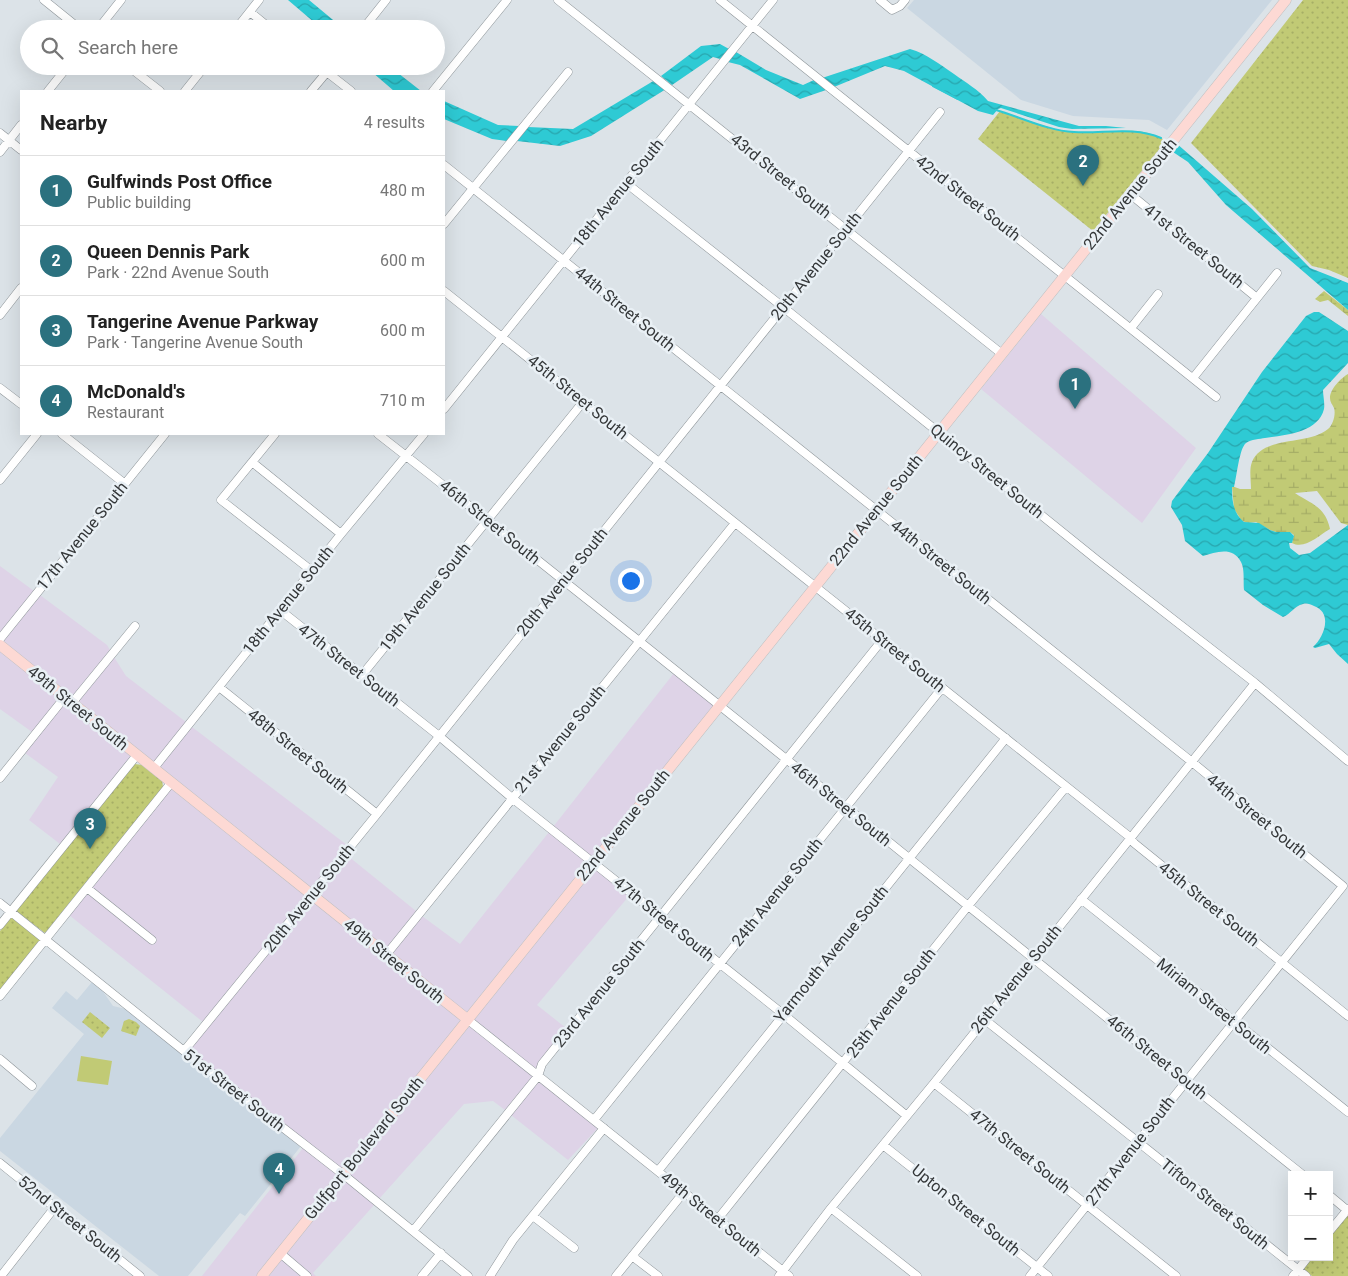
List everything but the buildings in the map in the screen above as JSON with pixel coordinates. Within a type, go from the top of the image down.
[{"type":"main road","name":"22nd Avenue South","points":[[467,1019],[1286,0]]},
{"type":"main road","name":"49th Street South","points":[[0,645],[467,1019]]},
{"type":"main road","name":"Gulfport Boulevard South","points":[[262,1276],[467,1019]]},
{"type":"street","points":[[44,0],[69,20]]},
{"type":"street","points":[[105,20],[121,0]]},
{"type":"street","points":[[243,20],[259,0]]},
{"type":"street","points":[[369,20],[386,0]]},
{"type":"street","points":[[434,90],[507,0]]},
{"type":"street","name":"43rd Street South","points":[[558,0],[1002,354]]},
{"type":"street","name":"42nd Street South","points":[[720,0],[1216,396]]},
{"type":"street","name":"18th Avenue South","points":[[445,408],[773,0]]},
{"type":"street","points":[[880,0],[892,10],[900,6],[905,0]]},
{"type":"street","points":[[250,12],[260,20]]},
{"type":"street","points":[[445,223],[568,72]]},
{"type":"street","points":[[49,90],[61,75]]},
{"type":"street","points":[[140,75],[159,90]]},
{"type":"street","points":[[186,90],[198,75]]},
{"type":"street","points":[[313,90],[324,75]]},
{"type":"street","points":[[335,75],[350,90]]},
{"type":"street","name":"20th Avenue South","points":[[184,1051],[312,895],[940,112]]},
{"type":"street","points":[[0,152],[20,126]]},
{"type":"street","points":[[0,133],[20,149]]},
{"type":"street","name":"44th Street South","points":[[445,166],[1192,762],[1343,886]]},
{"type":"street","name":"Quincy Street South","points":[[626,183],[783,306],[1097,560],[1255,683],[1348,761]]},
{"type":"street","name":"41st Street South","points":[[1130,194],[1257,298]]},
{"type":"street","points":[[1193,378],[1278,273]]},
{"type":"street","points":[[0,316],[3,305],[20,289]]},
{"type":"street","name":"45th Street South","points":[[445,292],[1131,838],[1134,843],[1345,1014],[1348,1005]]},
{"type":"street","points":[[1131,328],[1158,294]]},
{"type":"street","points":[[0,388],[20,403]]},
{"type":"street","name":"19th Avenue South","points":[[362,675],[583,402]]},
{"type":"street","points":[[0,480],[36,435]]},
{"type":"street","points":[[63,435],[125,484]]},
{"type":"street","name":"17th Avenue South","points":[[0,639],[164,435]]},
{"type":"street","points":[[274,435],[221,500],[312,571]]},
{"type":"street","name":"46th Street South","points":[[379,435],[720,705],[1298,1171]]},
{"type":"street","name":"18th Avenue South","points":[[154,768],[341,534],[423,435]]},
{"type":"street","points":[[252,462],[341,534]]},
{"type":"street","name":"21st Avenue South","points":[[386,955],[735,523]]},
{"type":"street","name":"47th Street South","points":[[280,610],[439,736],[512,798],[783,1014],[907,1116]]},
{"type":"street","points":[[0,778],[135,626]]},
{"type":"street","name":"23rd Avenue South","points":[[414,1231],[538,1076],[542,1064],[883,639]]},
{"type":"street","name":"26th Avenue South","points":[[784,1274],[831,1208],[934,1083],[1033,957],[1255,683]]},
{"type":"street","name":"48th Street South","points":[[219,687],[377,814]]},
{"type":"street","name":"24th Avenue South","points":[[594,1120],[942,688]]},
{"type":"street","name":"Yarmouth Avenue South","points":[[658,1171],[1006,738]]},
{"type":"street","points":[[0,925],[137,755]]},
{"type":"street","points":[[0,996],[171,782]]},
{"type":"street","name":"25th Avenue South","points":[[718,1220],[968,906],[1066,787]]},
{"type":"street","name":"27th Avenue South","points":[[1030,1276],[1343,886]]},
{"type":"street","points":[[87,888],[152,940]]},
{"type":"street","name":"Miriam Street South","points":[[1081,899],[1348,1112]]},
{"type":"street","name":"51st Street South","points":[[0,903],[46,938],[184,1051],[344,1175],[468,1276]]},
{"type":"street","name":"49th Street South","points":[[467,1019],[784,1274]]},
{"type":"street","name":"Tifton Street South","points":[[984,1019],[1137,1142],[1295,1273],[1306,1276]]},
{"type":"street","points":[[0,1059],[32,1086]]},
{"type":"street","name":"47th Street South","points":[[934,1083],[1176,1276]]},
{"type":"street","points":[[490,1276],[513,1240],[604,1128]]},
{"type":"street","name":"Upton Street South","points":[[883,1144],[1048,1276]]},
{"type":"street","name":"52nd Street South","points":[[0,1163],[134,1274]]},
{"type":"street","points":[[616,1276],[684,1192]]},
{"type":"street","points":[[1333,1199],[1348,1209],[1333,1227]]},
{"type":"street","points":[[1,1276],[55,1207]]},
{"type":"street","points":[[831,1208],[917,1276]]},
{"type":"street","points":[[533,1216],[574,1248]]},
{"type":"street","points":[[280,1253],[307,1276]]},
{"type":"street","points":[[422,1276],[441,1253]]},
{"type":"street","points":[[632,1256],[658,1276]]},
{"type":"street","points":[[1295,1273],[1305,1261]]},
{"type":"shaded area","points":[[914,0],[1272,0],[1167,130],[1149,120],[1073,116],[1021,100],[907,8]]},
{"type":"shaded area","points":[[1041,314],[1196,448],[1142,523],[981,389]]},
{"type":"shaded area","points":[[0,566],[34,591],[0,633]]},
{"type":"shaded area","points":[[40,595],[107,645],[110,650],[71,698],[2,643]]},
{"type":"shaded area","points":[[0,650],[60,697],[32,732],[0,709]]},
{"type":"shaded area","points":[[114,657],[126,676],[186,722],[153,763],[77,703]]},
{"type":"shaded area","points":[[674,673],[714,705],[592,857],[553,827]]},
{"type":"shaded area","points":[[66,702],[132,755],[60,844],[29,820],[58,777],[25,753]]},
{"type":"shaded area","points":[[192,727],[347,845],[311,890],[159,768]]},
{"type":"shaded area","points":[[172,788],[306,895],[203,1022],[69,915],[88,893],[153,945],[157,940],[92,888]]},
{"type":"shaded area","points":[[549,832],[588,863],[466,1014],[391,954],[422,916],[460,944]]},
{"type":"shaded area","points":[[348,856],[416,911],[385,950],[317,895]]},
{"type":"shaded area","points":[[594,867],[629,896],[537,1005],[566,1028],[539,1062],[536,1070],[472,1019]]},
{"type":"shaded area","points":[[312,900],[462,1019],[343,1170],[189,1051]]},
{"type":"shaded area","points":[[92,982],[102,990],[113,1006],[126,1009],[301,1146],[245,1216],[240,1213],[188,1276],[159,1276],[0,1151],[0,1138],[84,1034],[52,1008],[66,991],[77,1000]]},
{"type":"shaded area","points":[[468,1024],[533,1076],[505,1110],[493,1101],[464,1104],[379,1199],[349,1174]]},
{"type":"shaded area","points":[[539,1081],[598,1128],[568,1160],[511,1115]]},
{"type":"shaded area","points":[[303,1148],[338,1175],[257,1276],[202,1276]]},
{"type":"shaded area","points":[[345,1180],[375,1204],[313,1273],[316,1276],[312,1276],[285,1253]]},
{"type":"shaded area","points":[[281,1259],[302,1276],[267,1276]]},
{"type":"green space","points":[[1303,0],[1348,0],[1348,278],[1329,270],[1312,266],[1191,143]]},
{"type":"green space","points":[[1000,111],[1062,131],[1083,133],[1144,132],[1166,141],[1093,231],[978,139]]},
{"type":"green space","points":[[1324,291],[1348,310],[1348,316],[1328,300],[1320,302],[1315,299]]},
{"type":"green space","points":[[1348,374],[1348,525],[1341,523],[1317,491],[1295,493],[1321,510],[1328,521],[1330,529],[1302,545],[1292,543],[1294,535],[1290,532],[1276,532],[1256,522],[1242,521],[1234,509],[1232,486],[1240,489],[1251,489],[1250,472],[1252,462],[1266,448],[1276,444],[1309,438],[1328,429],[1333,422],[1335,413],[1330,401],[1330,395],[1336,384]]},
{"type":"green space","points":[[134,764],[143,765],[162,780],[163,787],[45,933],[16,911]]},
{"type":"green space","points":[[12,916],[41,939],[0,990],[0,931]]},
{"type":"green space","points":[[90,1012],[110,1028],[102,1038],[82,1022]]},
{"type":"green space","points":[[129,1019],[140,1026],[136,1036],[121,1031],[124,1021]]},
{"type":"green space","points":[[81,1056],[112,1061],[108,1085],[77,1081]]},
{"type":"green space","points":[[1348,1215],[1348,1276],[1312,1276],[1303,1269],[1310,1261],[1333,1261],[1333,1233]]},
{"type":"water","points":[[288,0],[309,0],[333,20],[311,20]]},
{"type":"water","points":[[720,44],[729,49],[720,59],[713,57],[672,85],[661,76],[701,46]]},
{"type":"water","points":[[910,49],[938,63],[988,101],[1079,126],[1126,128],[1072,129],[1059,127],[1001,108],[993,115],[978,111],[904,71],[885,66],[834,87],[822,78]]},
{"type":"water","points":[[736,52],[766,70],[803,85],[814,80],[826,90],[800,99],[740,65],[728,62]]},
{"type":"water","points":[[375,75],[401,75],[420,90],[393,90]]},
{"type":"water","points":[[655,80],[666,89],[591,136],[560,146],[517,141],[528,127],[573,129]]},
{"type":"water","points":[[445,101],[498,125],[519,126],[507,141],[492,139],[445,119]]},
{"type":"water","points":[[1176,143],[1252,209],[1310,268],[1348,283],[1348,310],[1226,205],[1188,162],[1170,150]]},
{"type":"water","points":[[1319,312],[1348,331],[1348,363],[1323,390],[1324,409],[1321,417],[1315,423],[1300,431],[1246,443],[1240,457],[1234,487],[1232,487],[1232,497],[1235,511],[1244,522],[1259,523],[1276,532],[1290,532],[1294,536],[1292,543],[1289,543],[1290,548],[1299,555],[1310,553],[1348,525],[1348,664],[1329,644],[1313,647],[1320,638],[1325,626],[1324,614],[1320,609],[1310,604],[1303,604],[1297,606],[1283,617],[1263,605],[1244,590],[1243,569],[1238,557],[1229,552],[1203,556],[1185,541],[1182,525],[1171,507],[1172,501],[1208,453],[1262,372],[1306,316]]},
{"type":"waterway","points":[[933,86],[958,99]]},
{"type":"waterway","points":[[996,110],[1064,131],[1129,131],[1150,134],[1161,138]]},
{"type":"place","name":"Queen Dennis Park","points":[[1083,186]]},
{"type":"place","name":"Gulfwinds Post Office","points":[[1075,409]]},
{"type":"place","name":"Tangerine Avenue Parkway","points":[[90,849]]},
{"type":"place","name":"McDonald's","points":[[279,1194]]}]
